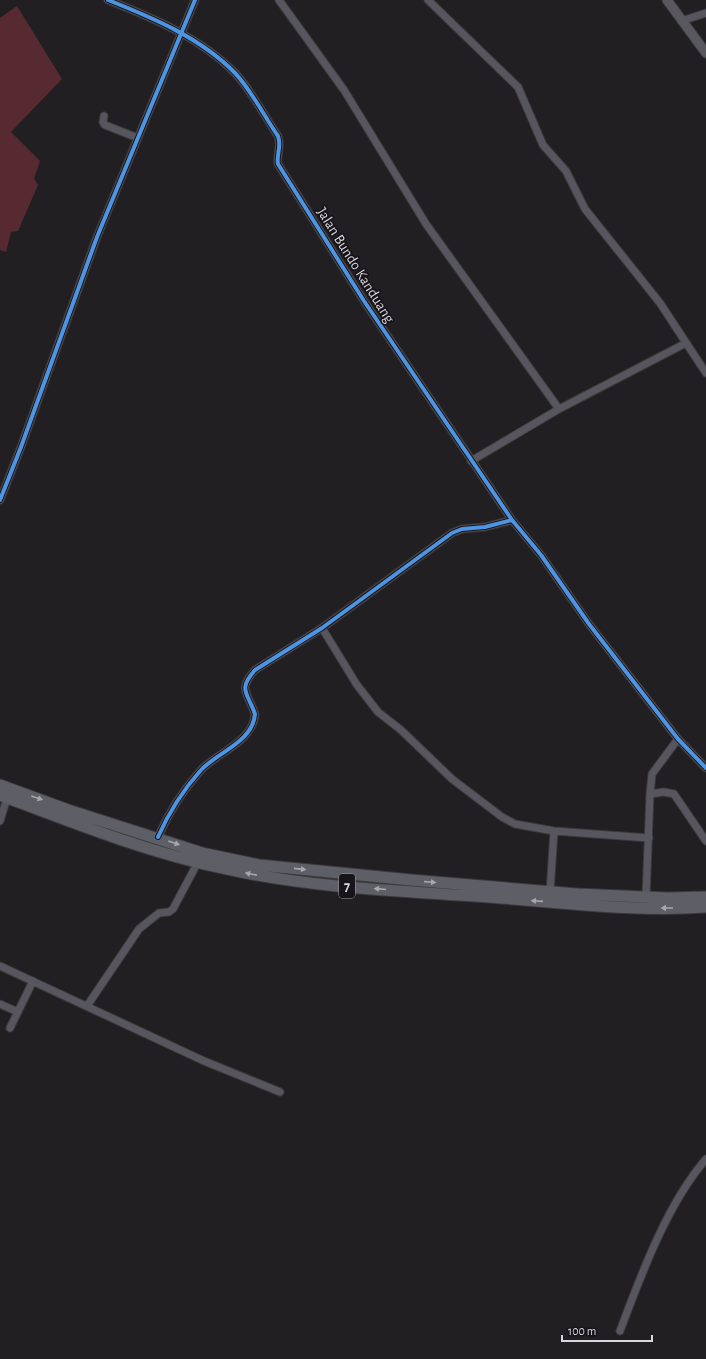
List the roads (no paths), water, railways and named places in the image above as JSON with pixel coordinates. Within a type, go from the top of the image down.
[{"type":"highway","name":"7","points":[[0,785],[68,810],[158,837],[200,858],[411,880],[550,892],[646,897],[706,907]]},
{"type":"highway","name":"7","points":[[4,796],[106,834],[287,881],[409,892],[633,908],[689,903],[706,897]]},
{"type":"highway","points":[[409,892],[411,880]]},
{"type":"main road","points":[[667,0],[706,52]]},
{"type":"street","name":"Jalan Bundo Kanduang","points":[[108,0],[181,33],[212,54],[242,81],[278,136],[280,145],[277,160],[278,164],[364,301],[471,461],[512,520],[541,555],[589,624],[678,739],[706,768]]},
{"type":"street","points":[[0,500],[21,447],[88,260],[195,0]]},
{"type":"street","points":[[279,0],[344,90],[426,224],[559,409]]},
{"type":"street","points":[[428,0],[518,87],[543,145],[566,171],[585,209],[660,304],[706,373]]},
{"type":"street","points":[[682,21],[706,13]]},
{"type":"street","points":[[104,116],[103,122],[105,125],[138,138]]},
{"type":"street","points":[[471,461],[559,409],[686,343]]},
{"type":"street","points":[[158,837],[178,800],[200,771],[211,760],[250,731],[255,714],[244,690],[248,678],[264,664],[322,628],[452,533],[462,529],[485,527],[512,520]]},
{"type":"street","points":[[322,628],[370,704],[401,730],[452,780],[510,822],[521,826],[554,831],[649,838]]},
{"type":"street","points":[[646,897],[650,780],[654,770],[678,739]]},
{"type":"street","points":[[650,794],[664,792],[674,794],[706,841]]},
{"type":"street","points":[[0,821],[4,796]]},
{"type":"street","points":[[550,892],[554,831]]},
{"type":"street","points":[[87,1006],[139,928],[159,913],[169,912],[173,909],[200,858]]},
{"type":"street","points":[[0,966],[204,1061],[280,1092]]},
{"type":"street","points":[[10,1028],[33,981]]},
{"type":"street","points":[[0,1004],[18,1012]]},
{"type":"street","points":[[620,1331],[639,1280],[683,1188],[706,1160]]}]
